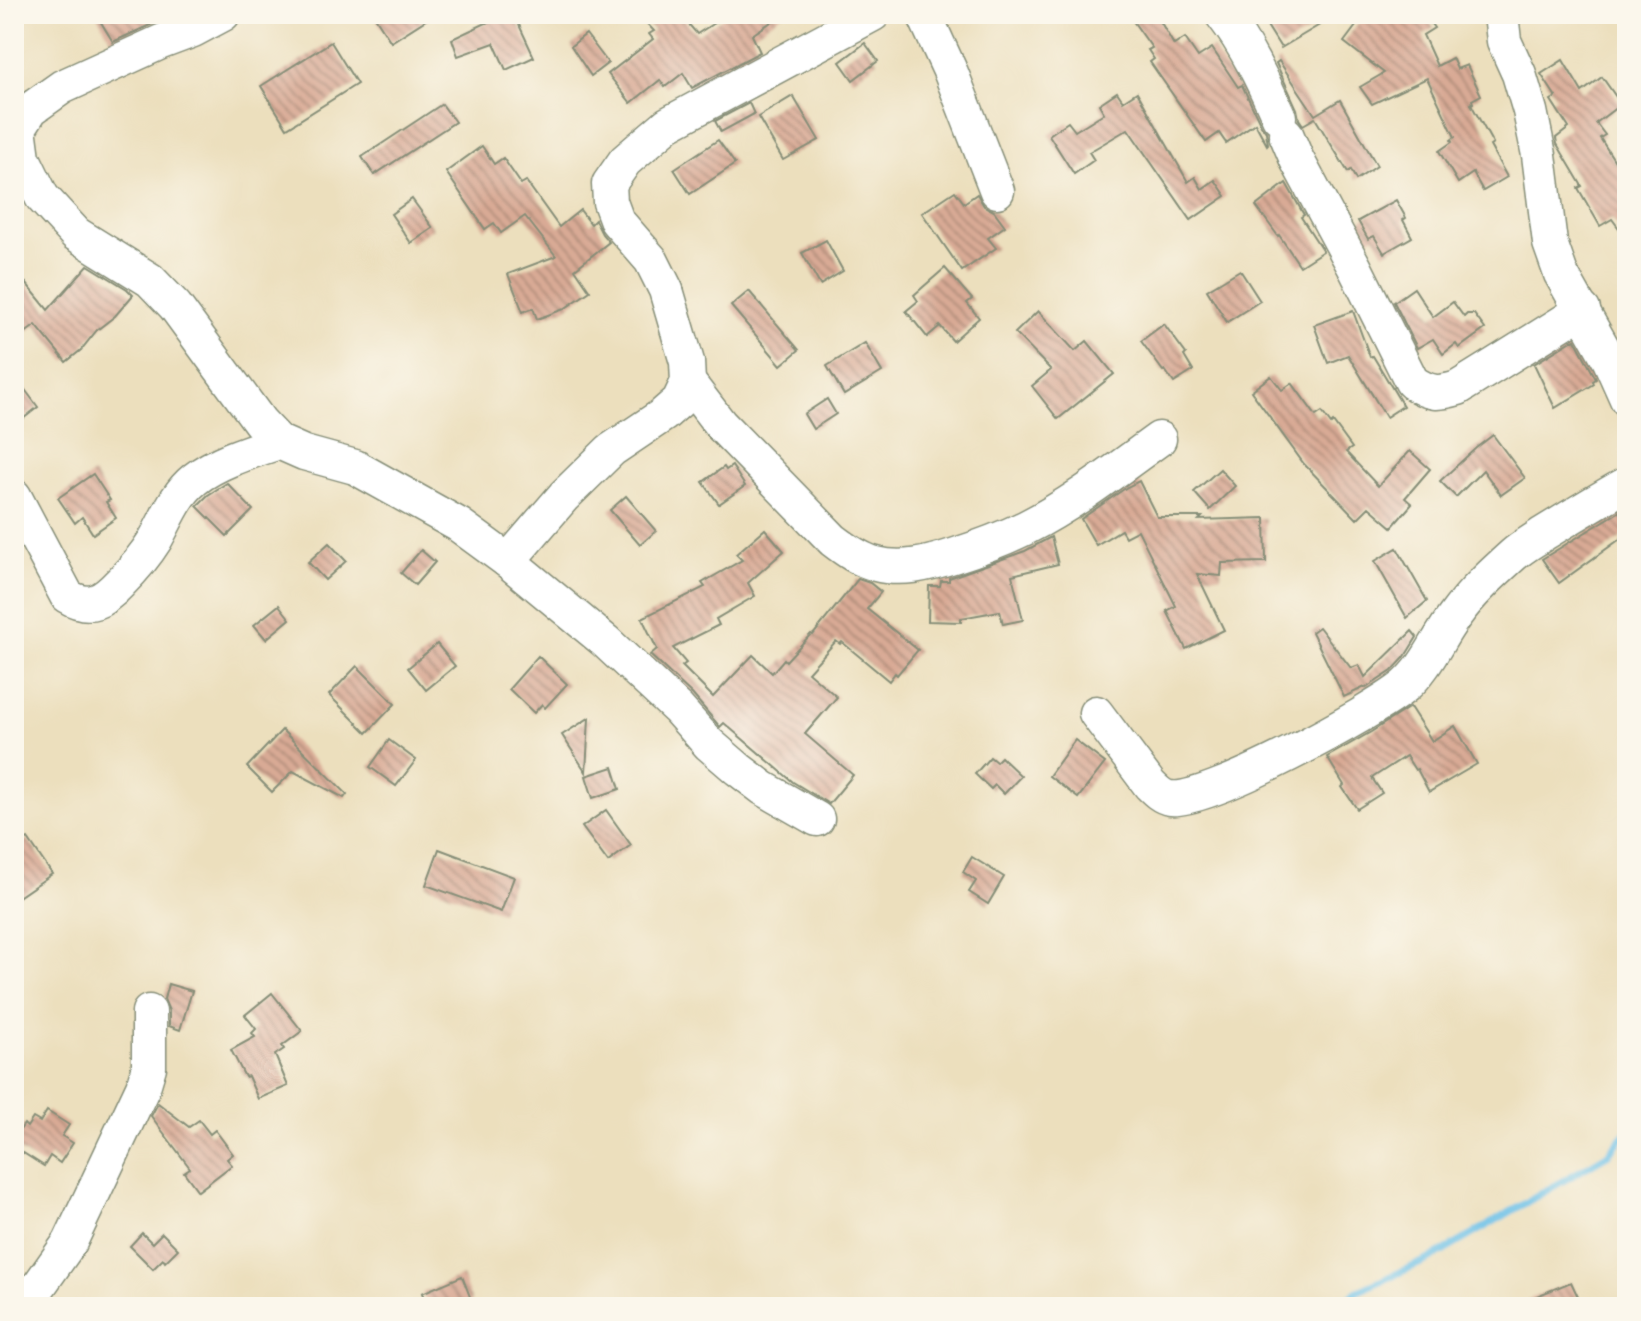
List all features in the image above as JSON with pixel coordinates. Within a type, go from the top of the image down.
[{"type":"street","points":[[223,14],[62,87],[31,109],[19,128],[23,158],[42,197],[76,234],[150,280],[175,306],[260,422],[279,442],[304,453],[355,467],[459,525],[605,641],[738,769],[763,788],[817,819]]},
{"type":"street","points":[[508,561],[564,496],[611,450],[679,401],[688,382],[687,362],[666,290],[651,260],[617,221],[610,202],[609,184],[625,161],[668,124],[873,14]]},
{"type":"street","points":[[924,14],[951,73],[997,191]]},
{"type":"street","points":[[1222,14],[1248,54],[1316,198],[1412,382],[1427,392],[1458,388],[1583,310]]},
{"type":"street","points":[[1501,14],[1504,41],[1519,74],[1533,125],[1550,243],[1561,274],[1610,361],[1627,399]]},
{"type":"street","points":[[688,382],[720,424],[833,540],[875,564],[901,567],[926,565],[994,542],[1076,498],[1159,439]]},
{"type":"street","points":[[14,496],[67,596],[87,604],[109,595],[137,565],[179,495],[195,479],[215,467],[279,442]]},
{"type":"street","points":[[1096,713],[1158,793],[1170,798],[1186,796],[1244,776],[1307,746],[1406,686],[1432,655],[1453,618],[1482,583],[1517,552],[1627,484]]},
{"type":"street","points":[[24,1307],[70,1242],[143,1087],[149,1067],[149,1012]]},
{"type":"building","points":[[96,14],[168,14],[113,42]]},
{"type":"building","points":[[373,14],[435,14],[391,42]]},
{"type":"building","points":[[505,14],[514,14],[534,57],[506,70],[494,43],[458,56],[452,39]]},
{"type":"building","points":[[638,14],[680,14],[697,34],[728,14],[783,14],[752,35],[760,52],[692,88],[683,73],[665,87],[660,80],[631,103],[608,74],[653,39],[649,34],[654,31]]},
{"type":"building","points":[[1128,14],[1156,14],[1174,45],[1185,38],[1198,57],[1212,48],[1238,87],[1242,85],[1266,132],[1268,144],[1255,123],[1226,143],[1219,133],[1206,142],[1150,62],[1154,59],[1148,50],[1152,48]]},
{"type":"building","points":[[1282,14],[1338,14],[1281,48],[1266,24]]},
{"type":"building","points":[[1365,14],[1424,14],[1434,28],[1423,35],[1437,66],[1452,58],[1457,69],[1467,65],[1481,95],[1471,104],[1507,177],[1483,191],[1473,173],[1458,183],[1439,151],[1455,137],[1427,78],[1372,104],[1360,87],[1384,73],[1344,42]]},
{"type":"building","points":[[586,34],[608,63],[591,76],[571,46]]},
{"type":"building","points":[[331,42],[357,84],[287,128],[261,86]]},
{"type":"building","points":[[865,43],[878,61],[853,80],[840,62]]},
{"type":"building","points":[[1563,60],[1582,92],[1602,77],[1621,104],[1596,123],[1605,135],[1600,138],[1627,180],[1627,239],[1612,219],[1600,226],[1578,188],[1582,186],[1557,144],[1556,138],[1569,128],[1551,100],[1556,97],[1541,74]]},
{"type":"building","points":[[1279,61],[1315,115],[1340,100],[1377,166],[1356,180],[1315,118],[1303,125],[1276,63]]},
{"type":"building","points":[[1117,92],[1123,101],[1137,92],[1188,182],[1195,177],[1202,189],[1215,180],[1226,196],[1191,220],[1128,129],[1089,152],[1094,160],[1074,174],[1049,135],[1068,122],[1075,131],[1104,113],[1099,104]]},
{"type":"building","points":[[793,96],[819,140],[783,160],[758,117]]},
{"type":"building","points":[[749,103],[754,114],[721,132],[715,121]]},
{"type":"building","points":[[442,104],[455,122],[374,175],[362,157]]},
{"type":"building","points":[[718,140],[735,164],[690,194],[674,169]]},
{"type":"building","points":[[482,146],[494,164],[503,158],[521,184],[526,181],[559,227],[580,210],[591,224],[595,220],[609,242],[575,269],[590,291],[564,309],[537,319],[533,308],[523,312],[508,274],[556,256],[525,216],[501,233],[494,223],[485,229],[446,172]]},
{"type":"building","points":[[1286,183],[1304,215],[1301,217],[1323,251],[1300,266],[1256,206]]},
{"type":"building","points":[[955,191],[964,203],[977,194],[984,206],[994,211],[1005,226],[988,238],[996,248],[962,271],[922,213]]},
{"type":"building","points":[[412,199],[433,228],[411,243],[391,214]]},
{"type":"building","points":[[1396,200],[1412,237],[1384,253],[1374,236],[1368,239],[1358,221]]},
{"type":"building","points":[[826,240],[843,271],[820,285],[802,253]]},
{"type":"building","points":[[88,265],[133,295],[115,316],[66,362],[36,325],[14,341],[14,292],[26,283],[48,310]]},
{"type":"building","points":[[945,268],[972,299],[967,303],[979,318],[953,341],[940,326],[927,337],[906,311],[918,301],[914,295]]},
{"type":"building","points":[[1240,270],[1260,301],[1227,322],[1207,290]]},
{"type":"building","points":[[1414,288],[1433,317],[1453,302],[1464,317],[1474,314],[1485,329],[1459,348],[1456,344],[1443,354],[1433,339],[1417,348],[1394,302]]},
{"type":"building","points":[[749,291],[799,350],[781,365],[731,306]]},
{"type":"building","points":[[1038,311],[1075,351],[1087,341],[1114,374],[1058,419],[1032,386],[1051,370],[1015,333]]},
{"type":"building","points":[[1353,311],[1370,357],[1373,356],[1403,406],[1386,417],[1348,355],[1328,363],[1314,325]]},
{"type":"building","points":[[1164,324],[1186,354],[1184,356],[1193,371],[1174,383],[1141,341]]},
{"type":"building","points":[[1575,339],[1596,379],[1594,384],[1555,408],[1534,364]]},
{"type":"building","points":[[865,343],[882,372],[844,395],[827,366]]},
{"type":"building","points":[[14,375],[38,407],[14,426]]},
{"type":"building","points":[[1271,376],[1282,390],[1292,383],[1316,416],[1322,412],[1331,424],[1333,422],[1352,448],[1346,452],[1378,486],[1410,451],[1430,469],[1405,498],[1412,504],[1392,527],[1369,507],[1357,519],[1304,464],[1251,391]]},
{"type":"building","points":[[827,399],[836,414],[813,429],[804,414]]},
{"type":"building","points":[[1493,435],[1525,478],[1501,495],[1483,470],[1456,497],[1440,481]]},
{"type":"building","points":[[732,466],[745,486],[719,504],[703,482],[724,467],[726,470]]},
{"type":"building","points":[[1220,469],[1235,486],[1210,510],[1194,492]]},
{"type":"building","points":[[93,474],[110,500],[106,502],[116,518],[93,534],[82,517],[75,523],[58,498]]},
{"type":"building","points":[[1139,481],[1157,517],[1202,517],[1199,520],[1265,518],[1266,562],[1222,563],[1221,576],[1197,574],[1224,630],[1186,649],[1167,611],[1176,606],[1138,530],[1125,537],[1121,530],[1096,545],[1081,519]]},
{"type":"building","points":[[227,483],[253,510],[227,536],[197,506]]},
{"type":"building","points":[[626,496],[656,531],[640,545],[610,510]]},
{"type":"building","points":[[1627,507],[1627,534],[1559,583],[1542,559]]},
{"type":"building","points":[[765,529],[784,551],[748,583],[755,596],[716,619],[719,625],[673,648],[686,663],[682,666],[713,697],[753,655],[772,673],[813,635],[858,579],[870,583],[881,592],[867,609],[918,650],[889,681],[842,642],[836,641],[808,672],[837,697],[805,734],[853,775],[829,804],[793,782],[724,723],[720,727],[692,694],[650,655],[657,649],[642,618],[705,587],[702,583],[742,560],[736,554]]},
{"type":"building","points":[[1051,537],[1058,564],[1012,575],[1023,620],[1003,624],[1000,611],[961,618],[961,622],[928,621],[929,586],[940,586],[941,581],[949,581],[949,578],[1025,551]]},
{"type":"building","points":[[329,543],[346,561],[325,580],[308,562]]},
{"type":"building","points":[[1397,548],[1427,601],[1407,618],[1375,561]]},
{"type":"building","points":[[421,550],[435,562],[415,585],[401,573]]},
{"type":"building","points":[[279,605],[290,619],[266,639],[254,625]]},
{"type":"building","points":[[1319,627],[1351,668],[1359,665],[1365,677],[1412,631],[1417,637],[1392,671],[1366,688],[1344,697],[1312,632]]},
{"type":"building","points":[[437,644],[455,666],[426,690],[408,668]]},
{"type":"building","points":[[538,656],[567,684],[545,708],[542,704],[534,713],[509,689]]},
{"type":"building","points":[[357,666],[395,704],[367,733],[329,695]]},
{"type":"building","points":[[1410,707],[1432,741],[1455,726],[1477,764],[1429,792],[1406,756],[1372,778],[1382,793],[1357,809],[1327,757]]},
{"type":"building","points":[[589,718],[586,772],[562,735]]},
{"type":"building","points":[[282,730],[347,794],[344,798],[293,771],[272,792],[247,767]]},
{"type":"building","points":[[389,740],[416,760],[396,786],[370,767]]},
{"type":"building","points":[[1075,740],[1105,763],[1078,798],[1049,776]]},
{"type":"building","points":[[990,757],[996,762],[1001,757],[1021,776],[1004,794],[995,785],[991,789],[975,774]]},
{"type":"building","points":[[613,767],[620,789],[593,798],[586,776]]},
{"type":"building","points":[[606,810],[631,845],[608,862],[582,827]]},
{"type":"building","points":[[28,839],[52,874],[14,900],[14,848]]},
{"type":"building","points":[[439,849],[514,877],[501,912],[426,885]]},
{"type":"building","points":[[972,857],[1004,877],[988,904],[969,892],[976,881],[963,872]]},
{"type":"building","points":[[168,984],[192,991],[180,1030],[169,1026],[169,1011],[164,999]]},
{"type":"building","points":[[272,993],[302,1031],[275,1055],[288,1086],[258,1099],[231,1050],[255,1037],[252,1033],[256,1029],[245,1015]]},
{"type":"building","points":[[158,1103],[189,1127],[199,1120],[210,1134],[215,1130],[233,1154],[227,1159],[232,1165],[198,1191],[184,1172],[190,1168],[151,1116]]},
{"type":"building","points":[[47,1111],[69,1125],[62,1136],[73,1143],[60,1163],[50,1156],[44,1166],[14,1147],[14,1139],[24,1124],[27,1127],[33,1118],[40,1122]]},
{"type":"building","points":[[142,1233],[152,1243],[162,1233],[178,1249],[153,1269],[130,1246]]},
{"type":"building","points":[[462,1276],[472,1302],[461,1307],[428,1307],[422,1293]]},
{"type":"building","points":[[1571,1282],[1579,1299],[1560,1307],[1510,1307]]},
{"type":"waterway","points":[[1342,1307],[1356,1292],[1432,1258],[1607,1155],[1627,1132]]}]
